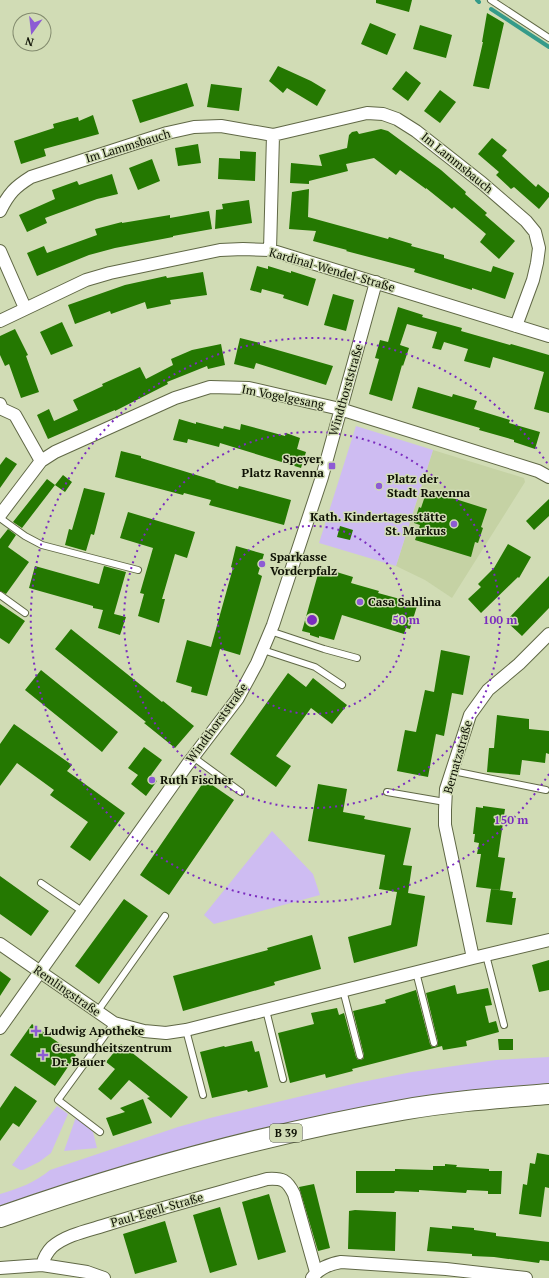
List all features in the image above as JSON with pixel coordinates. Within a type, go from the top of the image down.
[{"type":"main road","name":"B 39","points":[[0,1217],[88,1188],[186,1159],[285,1133],[403,1110],[486,1099],[549,1094]]},
{"type":"street","name":"Im Lammsbauch","points":[[0,211],[8,197],[17,186],[31,177],[167,133],[194,127],[221,126],[273,135],[367,113],[383,114],[397,119],[416,130],[482,182],[526,221],[535,232],[539,248],[537,263],[533,280],[516,326]]},
{"type":"street","points":[[270,250],[273,135]]},
{"type":"street","name":"Kardinal-Wendel-Straße","points":[[0,321],[86,280],[110,273],[220,250],[243,248],[270,250],[549,336]]},
{"type":"street","points":[[0,251],[25,308]]},
{"type":"street","name":"Windthorststraße","points":[[0,1028],[82,911],[238,698],[257,664],[270,631],[322,477],[376,282]]},
{"type":"street","name":"Im Vogelgesang","points":[[0,516],[41,461],[56,452],[175,398],[210,387],[249,388],[340,409],[538,471],[549,477]]},
{"type":"street","points":[[0,404],[2,409],[15,415],[41,461]]},
{"type":"street","name":"Bernatzstraße","points":[[473,958],[445,824],[446,789],[470,715],[488,690],[519,664],[549,634]]},
{"type":"street","name":"Remlingstraße","points":[[0,944],[114,1023],[144,1031],[166,1033],[186,1030],[549,940]]},
{"type":"street","name":"Paul-Egell-Straße","points":[[42,1265],[46,1254],[52,1247],[80,1233],[154,1210],[267,1179],[279,1178],[291,1187],[294,1194],[314,1275]]},
{"type":"street","points":[[314,1275],[332,1264],[351,1262],[446,1269],[526,1278]]},
{"type":"street","points":[[0,1268],[42,1265],[87,1272],[104,1278]]},
{"type":"lane","points":[[491,0],[549,38]]},
{"type":"lane","points":[[0,516],[25,536],[42,545],[138,570]]},
{"type":"lane","points":[[0,595],[25,613]]},
{"type":"lane","points":[[270,631],[357,658]]},
{"type":"lane","points":[[263,650],[315,667],[342,685]]},
{"type":"lane","points":[[193,758],[241,792]]},
{"type":"lane","points":[[453,771],[546,790]]},
{"type":"lane","points":[[387,792],[445,802]]},
{"type":"lane","points":[[41,883],[82,911]]},
{"type":"lane","points":[[97,1012],[165,916]]},
{"type":"lane","points":[[486,955],[504,1025]]},
{"type":"lane","points":[[416,972],[434,1042]]},
{"type":"lane","points":[[344,990],[360,1056]]},
{"type":"lane","points":[[266,1010],[283,1078]]},
{"type":"lane","points":[[100,1132],[58,1100],[114,1023]]},
{"type":"lane","points":[[186,1030],[203,1095]]},
{"type":"shaded area","name":"Platz der Stadt Ravenna","points":[[356,426],[433,450],[396,566],[319,543]]},
{"type":"shaded area","name":"Kath. Kindertagesstätte St. Markus","points":[[433,450],[524,478],[525,482],[452,598],[425,580],[396,566]]},
{"type":"shaded area","points":[[272,831],[313,874],[320,895],[214,924],[204,915]]},
{"type":"shaded area","points":[[549,1057],[549,1085],[517,1086],[458,1094],[0,1208],[0,1194],[26,1185],[50,1170],[178,1127],[210,1118],[357,1083],[412,1072],[496,1060]]},
{"type":"shaded area","points":[[57,1106],[68,1114],[51,1153],[39,1162],[23,1170],[20,1170],[12,1165]]},
{"type":"shaded area","points":[[76,1117],[93,1132],[97,1148],[64,1151]]},
{"type":"building","points":[[376,0],[412,0],[409,12],[376,3]]},
{"type":"building","points":[[487,13],[504,23],[489,89],[473,86],[483,42]]},
{"type":"building","points":[[370,23],[396,34],[387,55],[361,44]]},
{"type":"building","points":[[420,25],[452,35],[446,58],[413,49]]},
{"type":"building","points":[[278,66],[311,81],[326,90],[317,106],[287,88],[283,93],[269,81]]},
{"type":"building","points":[[406,71],[421,83],[408,101],[392,89]]},
{"type":"building","points":[[187,83],[194,106],[140,123],[132,100]]},
{"type":"building","points":[[211,84],[242,88],[239,111],[207,107]]},
{"type":"building","points":[[440,90],[456,102],[440,123],[424,111]]},
{"type":"building","points":[[93,115],[99,134],[44,149],[46,156],[21,164],[14,141],[54,128],[53,124],[78,117],[79,121]]},
{"type":"building","points":[[381,129],[388,131],[441,170],[487,213],[485,215],[515,241],[499,259],[480,242],[486,234],[454,207],[452,209],[426,188],[400,170],[396,175],[374,158],[346,164],[348,171],[309,181],[309,184],[290,183],[291,163],[322,166],[319,155],[347,148],[349,135],[352,132],[357,131],[359,134]]},
{"type":"building","points":[[492,138],[507,150],[502,156],[536,187],[538,184],[549,193],[549,197],[539,209],[514,187],[511,189],[496,175],[499,172],[478,154]]},
{"type":"building","points":[[198,144],[201,163],[178,166],[175,148]]},
{"type":"building","points":[[240,151],[256,152],[255,181],[218,179],[219,158],[240,159]]},
{"type":"building","points":[[152,159],[160,181],[138,190],[129,168]]},
{"type":"building","points":[[112,174],[118,194],[97,199],[45,218],[47,223],[27,232],[19,215],[55,199],[52,190],[77,181],[79,185]]},
{"type":"building","points":[[309,189],[308,217],[388,239],[389,237],[412,244],[411,246],[444,255],[444,258],[491,272],[493,266],[514,273],[505,299],[414,272],[415,269],[313,241],[316,231],[289,229],[292,192]]},
{"type":"building","points":[[249,200],[252,223],[215,229],[216,210],[223,209],[222,204]]},
{"type":"building","points":[[209,211],[212,229],[115,248],[89,255],[37,276],[27,253],[44,246],[47,253],[97,235],[95,229],[122,222],[170,215],[170,218]]},
{"type":"building","points":[[257,266],[268,269],[268,266],[291,273],[291,271],[316,279],[308,306],[283,298],[284,295],[262,289],[261,293],[250,290]]},
{"type":"building","points":[[203,272],[207,295],[170,300],[171,304],[147,309],[145,302],[111,314],[110,311],[75,324],[68,305],[125,285],[166,276],[167,278]]},
{"type":"building","points":[[333,294],[354,300],[346,331],[324,325]]},
{"type":"building","points":[[398,307],[423,315],[422,317],[462,328],[461,331],[549,355],[549,413],[534,409],[544,372],[493,357],[490,368],[464,361],[468,349],[444,342],[441,350],[432,348],[437,332],[407,324],[400,345],[409,348],[403,366],[402,365],[392,401],[369,394],[379,359],[375,358],[380,340],[388,342]]},
{"type":"building","points":[[62,322],[73,346],[51,355],[40,332]]},
{"type":"building","points":[[15,329],[28,355],[26,356],[39,392],[21,398],[9,364],[5,366],[0,355],[0,336]]},
{"type":"building","points":[[240,338],[333,366],[326,385],[256,363],[254,369],[234,364]]},
{"type":"building","points":[[221,344],[225,365],[208,369],[207,366],[167,382],[168,384],[115,411],[48,439],[37,415],[49,409],[54,421],[78,410],[73,400],[103,386],[102,384],[140,367],[146,379],[173,365],[171,359],[192,350]]},
{"type":"building","points":[[418,387],[452,397],[453,394],[477,401],[474,409],[510,420],[509,423],[540,432],[535,449],[514,442],[514,440],[479,430],[480,428],[412,408]]},
{"type":"building","points":[[179,419],[223,429],[224,426],[240,430],[241,424],[285,436],[286,433],[300,438],[297,449],[306,452],[301,468],[220,443],[219,447],[188,439],[187,443],[173,440]]},
{"type":"building","points":[[121,451],[141,456],[141,458],[238,489],[239,486],[291,500],[284,525],[209,505],[211,500],[184,493],[183,495],[115,477]]},
{"type":"building","points":[[6,457],[17,464],[0,488],[0,465]]},
{"type":"building","points":[[63,475],[72,482],[65,492],[55,485]]},
{"type":"building","points":[[47,479],[55,485],[22,528],[13,522]]},
{"type":"building","points":[[84,488],[105,493],[94,535],[91,534],[86,551],[65,545],[69,529],[72,530]]},
{"type":"building","points":[[427,490],[487,509],[478,543],[475,542],[471,557],[415,540],[420,525],[414,523],[419,507],[421,508]]},
{"type":"building","points":[[549,499],[549,516],[534,530],[526,521]]},
{"type":"building","points":[[128,512],[195,532],[187,558],[175,554],[162,599],[165,599],[159,623],[138,616],[144,594],[140,593],[153,548],[120,538]]},
{"type":"building","points":[[340,526],[353,530],[350,540],[337,537]]},
{"type":"building","points":[[8,529],[16,535],[8,547],[29,562],[6,594],[0,591],[0,539]]},
{"type":"building","points":[[508,544],[531,557],[519,578],[518,577],[481,613],[468,599],[481,587],[478,584],[494,568]]},
{"type":"building","points":[[236,546],[264,554],[258,574],[262,576],[240,655],[220,649],[207,696],[191,692],[192,687],[176,682],[187,640],[211,647],[233,568],[231,567]]},
{"type":"building","points":[[35,566],[99,584],[104,566],[126,572],[114,614],[126,617],[120,635],[98,628],[103,610],[29,588]]},
{"type":"building","points":[[320,567],[353,577],[351,583],[379,591],[378,593],[400,599],[400,601],[417,606],[410,629],[406,628],[404,634],[342,615],[334,640],[319,636],[319,638],[302,631]]},
{"type":"building","points":[[549,576],[549,608],[522,636],[506,621]]},
{"type":"building","points":[[0,604],[25,621],[9,644],[0,638]]},
{"type":"building","points":[[71,629],[194,726],[175,748],[144,723],[146,722],[55,649]]},
{"type":"building","points":[[441,650],[470,656],[463,695],[452,693],[444,736],[436,734],[428,777],[397,771],[405,730],[416,732],[425,690],[434,692]]},
{"type":"building","points":[[41,670],[118,732],[102,752],[25,690]]},
{"type":"building","points":[[288,673],[306,687],[313,678],[347,705],[332,724],[311,708],[276,756],[291,766],[276,787],[230,754]]},
{"type":"building","points":[[497,715],[529,719],[529,729],[549,731],[549,754],[546,753],[545,763],[522,760],[520,775],[487,772],[489,748],[494,748]]},
{"type":"building","points":[[14,724],[72,765],[67,771],[125,813],[90,861],[70,847],[88,822],[50,795],[54,790],[17,763],[0,786],[0,744]]},
{"type":"building","points":[[144,747],[162,760],[151,775],[157,781],[146,796],[131,784],[138,775],[128,768]]},
{"type":"building","points":[[205,780],[234,800],[169,895],[140,875]]},
{"type":"building","points":[[318,784],[347,789],[343,812],[365,816],[364,819],[411,828],[403,865],[412,866],[408,893],[425,896],[417,946],[354,963],[348,937],[391,925],[397,892],[379,889],[385,855],[308,841]]},
{"type":"building","points":[[483,806],[505,809],[498,857],[505,858],[500,890],[476,887],[481,854],[477,854],[479,843],[474,842],[475,834],[473,834],[476,807],[483,808]]},
{"type":"building","points":[[0,876],[49,911],[31,936],[0,914]]},
{"type":"building","points":[[491,889],[513,892],[512,898],[516,898],[512,925],[486,922]]},
{"type":"building","points":[[124,899],[148,916],[99,984],[75,966]]},
{"type":"building","points":[[312,935],[321,969],[274,982],[275,985],[183,1011],[173,976],[268,950],[267,948]]},
{"type":"building","points":[[549,960],[549,990],[539,992],[532,965]]},
{"type":"building","points":[[0,971],[11,979],[0,996]]},
{"type":"building","points":[[455,985],[457,994],[488,988],[492,1005],[485,1006],[489,1023],[496,1021],[499,1032],[466,1041],[467,1046],[443,1050],[442,1046],[352,1069],[353,1071],[326,1078],[325,1074],[290,1083],[278,1033],[314,1024],[311,1013],[337,1008],[339,1015],[344,1013],[356,1057],[358,1060],[361,1060],[364,1058],[364,1055],[353,1011],[386,1003],[385,1000],[416,990],[430,1044],[432,1047],[435,1047],[438,1045],[438,1042],[426,993]]},
{"type":"building","name":"Gesundheitszentrum Dr. Bauer","points":[[32,1024],[76,1055],[55,1086],[10,1055]]},
{"type":"building","points":[[498,1039],[513,1039],[513,1050],[499,1050]]},
{"type":"building","points":[[252,1041],[255,1052],[259,1051],[268,1087],[212,1098],[200,1052]]},
{"type":"building","points":[[121,1044],[188,1097],[171,1118],[147,1098],[150,1097],[129,1080],[111,1100],[98,1089],[115,1069],[106,1062]]},
{"type":"building","points":[[15,1086],[37,1101],[19,1127],[13,1123],[0,1141],[0,1108]]},
{"type":"building","points":[[143,1099],[152,1123],[113,1136],[106,1118],[125,1112],[120,1108]]},
{"type":"building","points":[[537,1153],[549,1155],[549,1188],[545,1187],[541,1217],[519,1214],[523,1184],[527,1185],[530,1163],[535,1164]]},
{"type":"building","points":[[445,1164],[457,1165],[456,1167],[502,1171],[501,1194],[488,1194],[488,1191],[467,1190],[466,1193],[419,1190],[419,1192],[395,1191],[394,1193],[356,1193],[356,1171],[395,1171],[395,1169],[433,1170],[433,1166],[445,1166]]},
{"type":"building","points":[[314,1184],[330,1248],[318,1251],[299,1187]]},
{"type":"building","points":[[269,1194],[286,1252],[258,1260],[242,1202]]},
{"type":"building","points":[[220,1207],[237,1265],[210,1273],[193,1215]]},
{"type":"building","points":[[349,1211],[396,1212],[395,1251],[348,1249]]},
{"type":"building","points":[[165,1221],[177,1262],[135,1274],[123,1234]]},
{"type":"building","points":[[452,1226],[474,1228],[474,1230],[496,1233],[496,1236],[549,1242],[549,1261],[540,1260],[539,1263],[494,1257],[472,1256],[472,1254],[427,1251],[430,1227],[452,1229]]},
{"type":"waterway","points":[[491,9],[549,47]]},
{"type":"place","name":"Speyer, Platz Ravenna","points":[[332,466]]},
{"type":"place","name":"Platz der Stadt Ravenna","points":[[379,486]]},
{"type":"place","name":"Kath. Kindertagesstätte St. Markus","points":[[454,524]]},
{"type":"place","name":"Sparkasse Vorderpfalz","points":[[262,564]]},
{"type":"place","name":"Casa Sahlina","points":[[360,602]]},
{"type":"place","name":"Ruth Fischer","points":[[152,780]]},
{"type":"place","name":"Ludwig Apotheke","points":[[36,1031]]},
{"type":"place","name":"Gesundheitszentrum Dr. Bauer","points":[[43,1055]]}]
